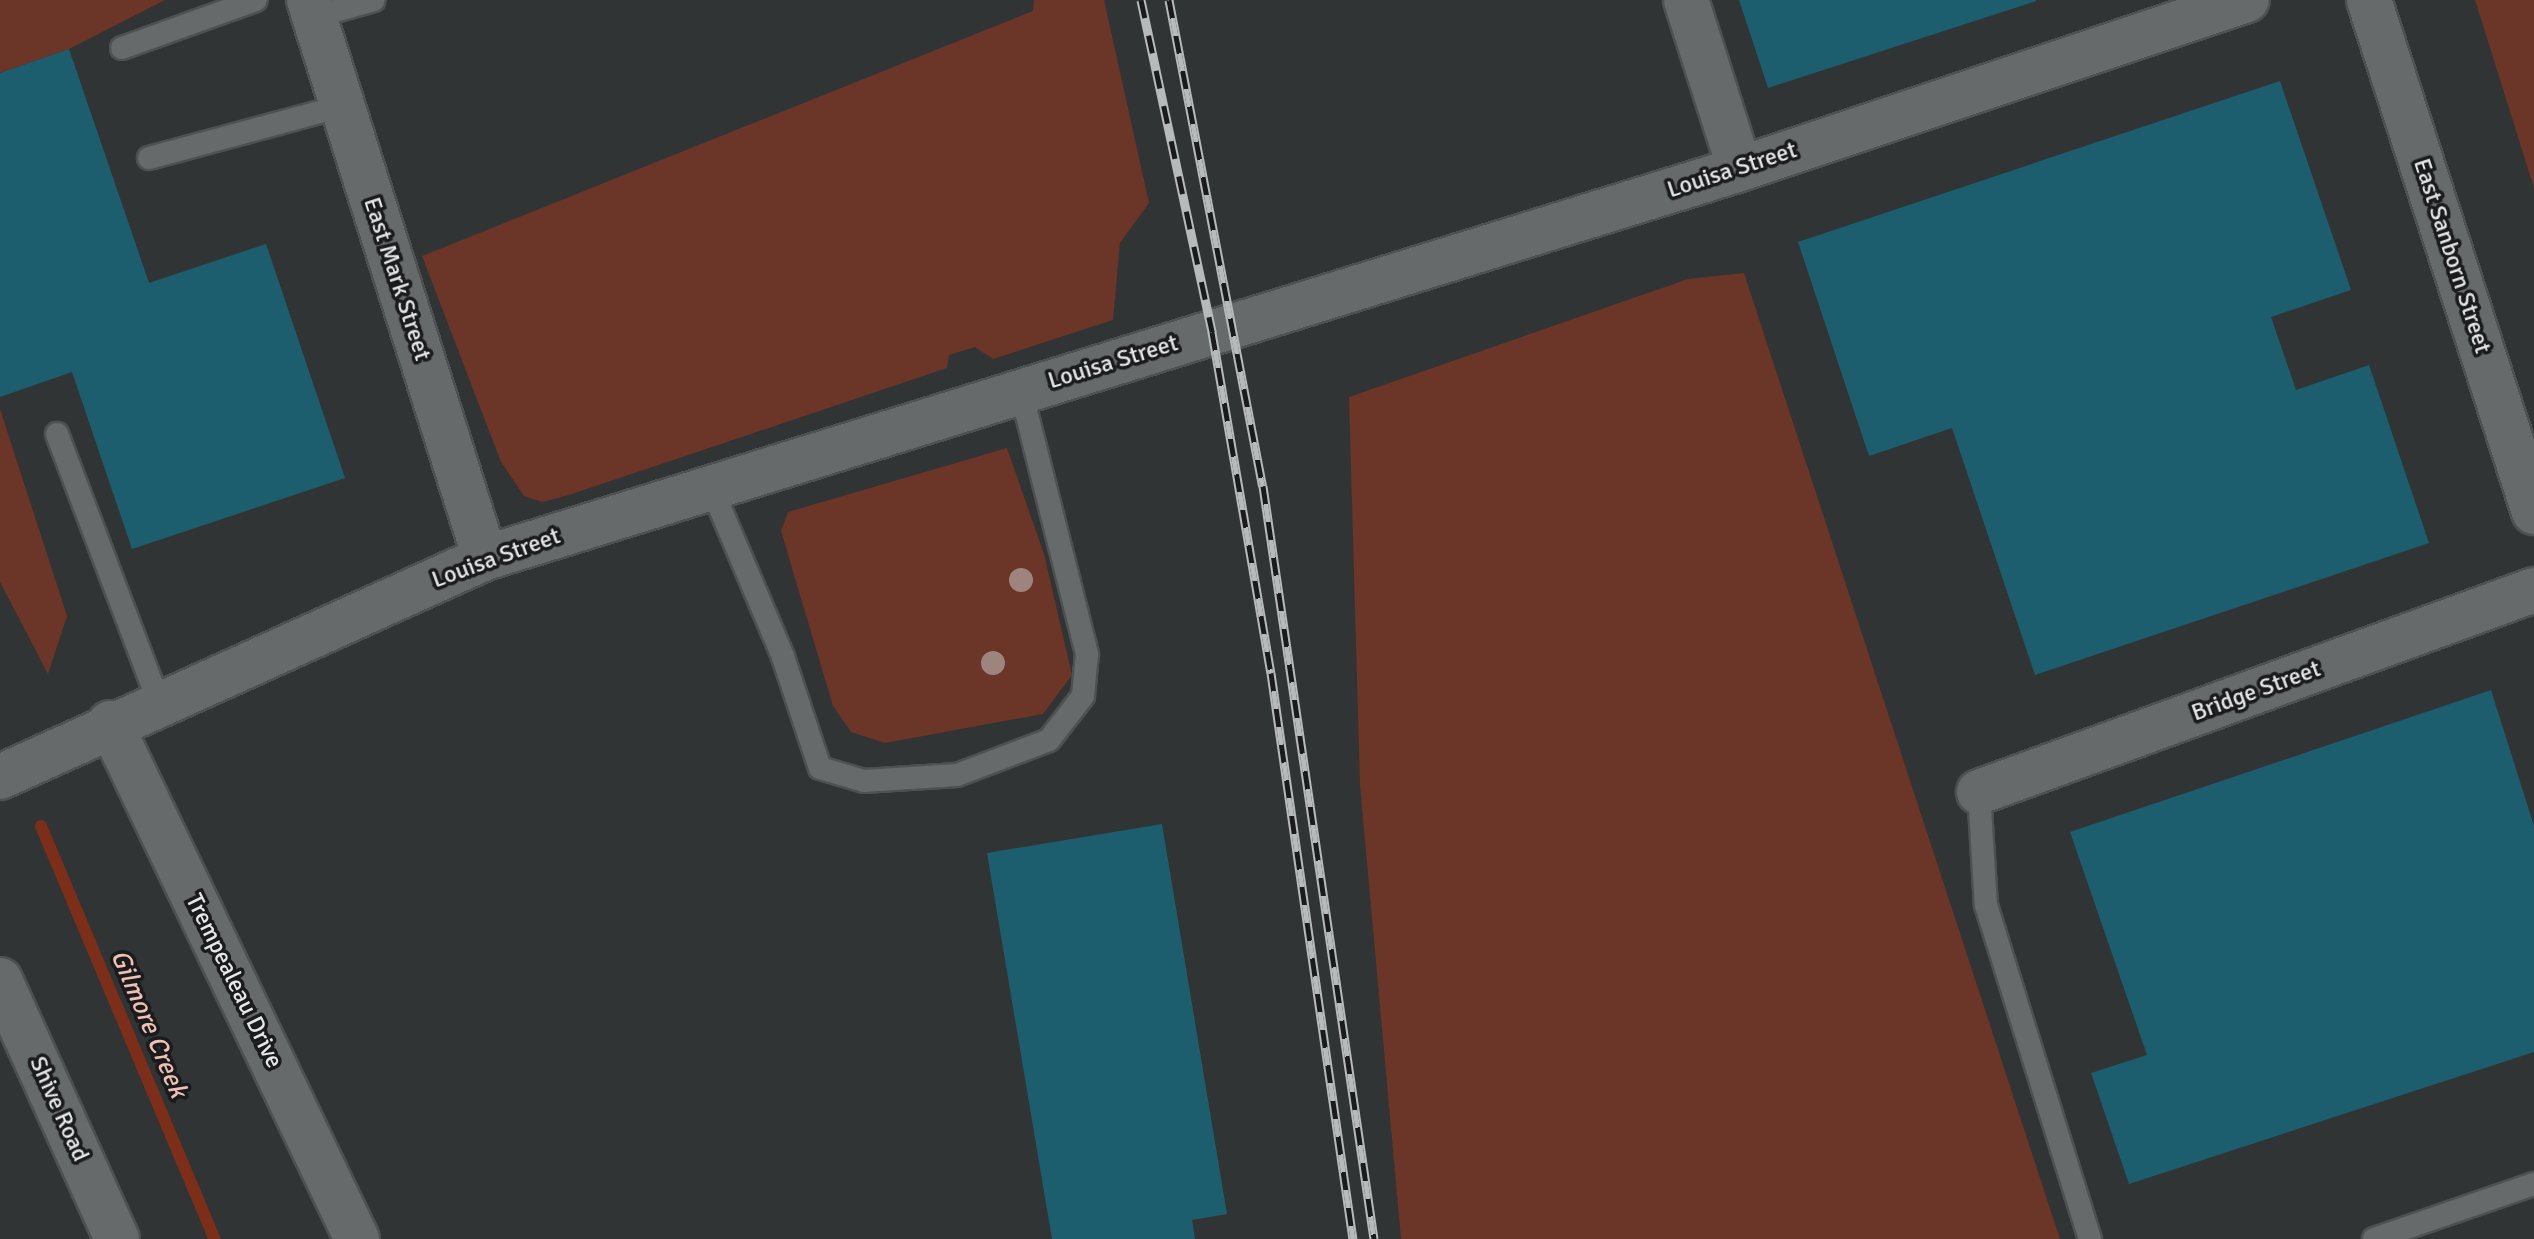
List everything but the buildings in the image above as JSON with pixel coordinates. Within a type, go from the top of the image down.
[{"type":"street","points":[[1686,0],[1740,169]]},
{"type":"street","name":"Louisa Street","points":[[0,777],[110,723],[485,558],[1740,169],[2247,0]]},
{"type":"street","name":"East Sanborn Street","points":[[2369,0],[2522,436],[2534,512]]},
{"type":"street","name":"East Mark Street","points":[[311,8],[485,558]]},
{"type":"street","name":"Bridge Street","points":[[1979,792],[2534,590]]},
{"type":"street","name":"Trempealeau Drive","points":[[110,723],[357,1239]]},
{"type":"street","name":"Shive Road","points":[[0,980],[117,1239]]},
{"type":"lane","points":[[122,48],[256,0]]},
{"type":"lane","points":[[311,8],[374,0]]},
{"type":"lane","points":[[149,158],[342,106]]},
{"type":"lane","points":[[711,487],[783,657],[820,768],[864,781],[957,775],[1049,740],[1083,696],[1087,654],[1021,391]]},
{"type":"lane","points":[[57,434],[159,702]]},
{"type":"lane","points":[[1979,792],[1986,905],[2090,1239]]},
{"type":"lane","points":[[2374,1239],[2534,1184]]},
{"type":"shaded area","points":[[0,0],[165,0],[69,49],[0,73]]},
{"type":"shaded area","points":[[1034,0],[1104,0],[1149,203],[1120,243],[1113,320],[993,359],[975,347],[949,355],[947,368],[569,495],[542,502],[524,496],[501,462],[422,256],[1033,11]]},
{"type":"shaded area","points":[[2475,0],[2534,0],[2534,188]]},
{"type":"shaded area","points":[[1744,273],[2060,1239],[1401,1239],[1360,785],[1349,397],[1688,279]]},
{"type":"shaded area","points":[[0,409],[67,616],[48,674],[0,582]]},
{"type":"shaded area","points":[[1007,448],[1044,554],[1072,675],[1043,714],[885,743],[851,732],[833,706],[781,531],[788,512]]},
{"type":"waterway","name":"Gilmore Creek","points":[[41,826],[215,1239]]},
{"type":"railway","points":[[1141,0],[1212,332],[1271,673],[1353,1239]]},
{"type":"railway","points":[[1169,0],[1263,486],[1374,1239]]}]
